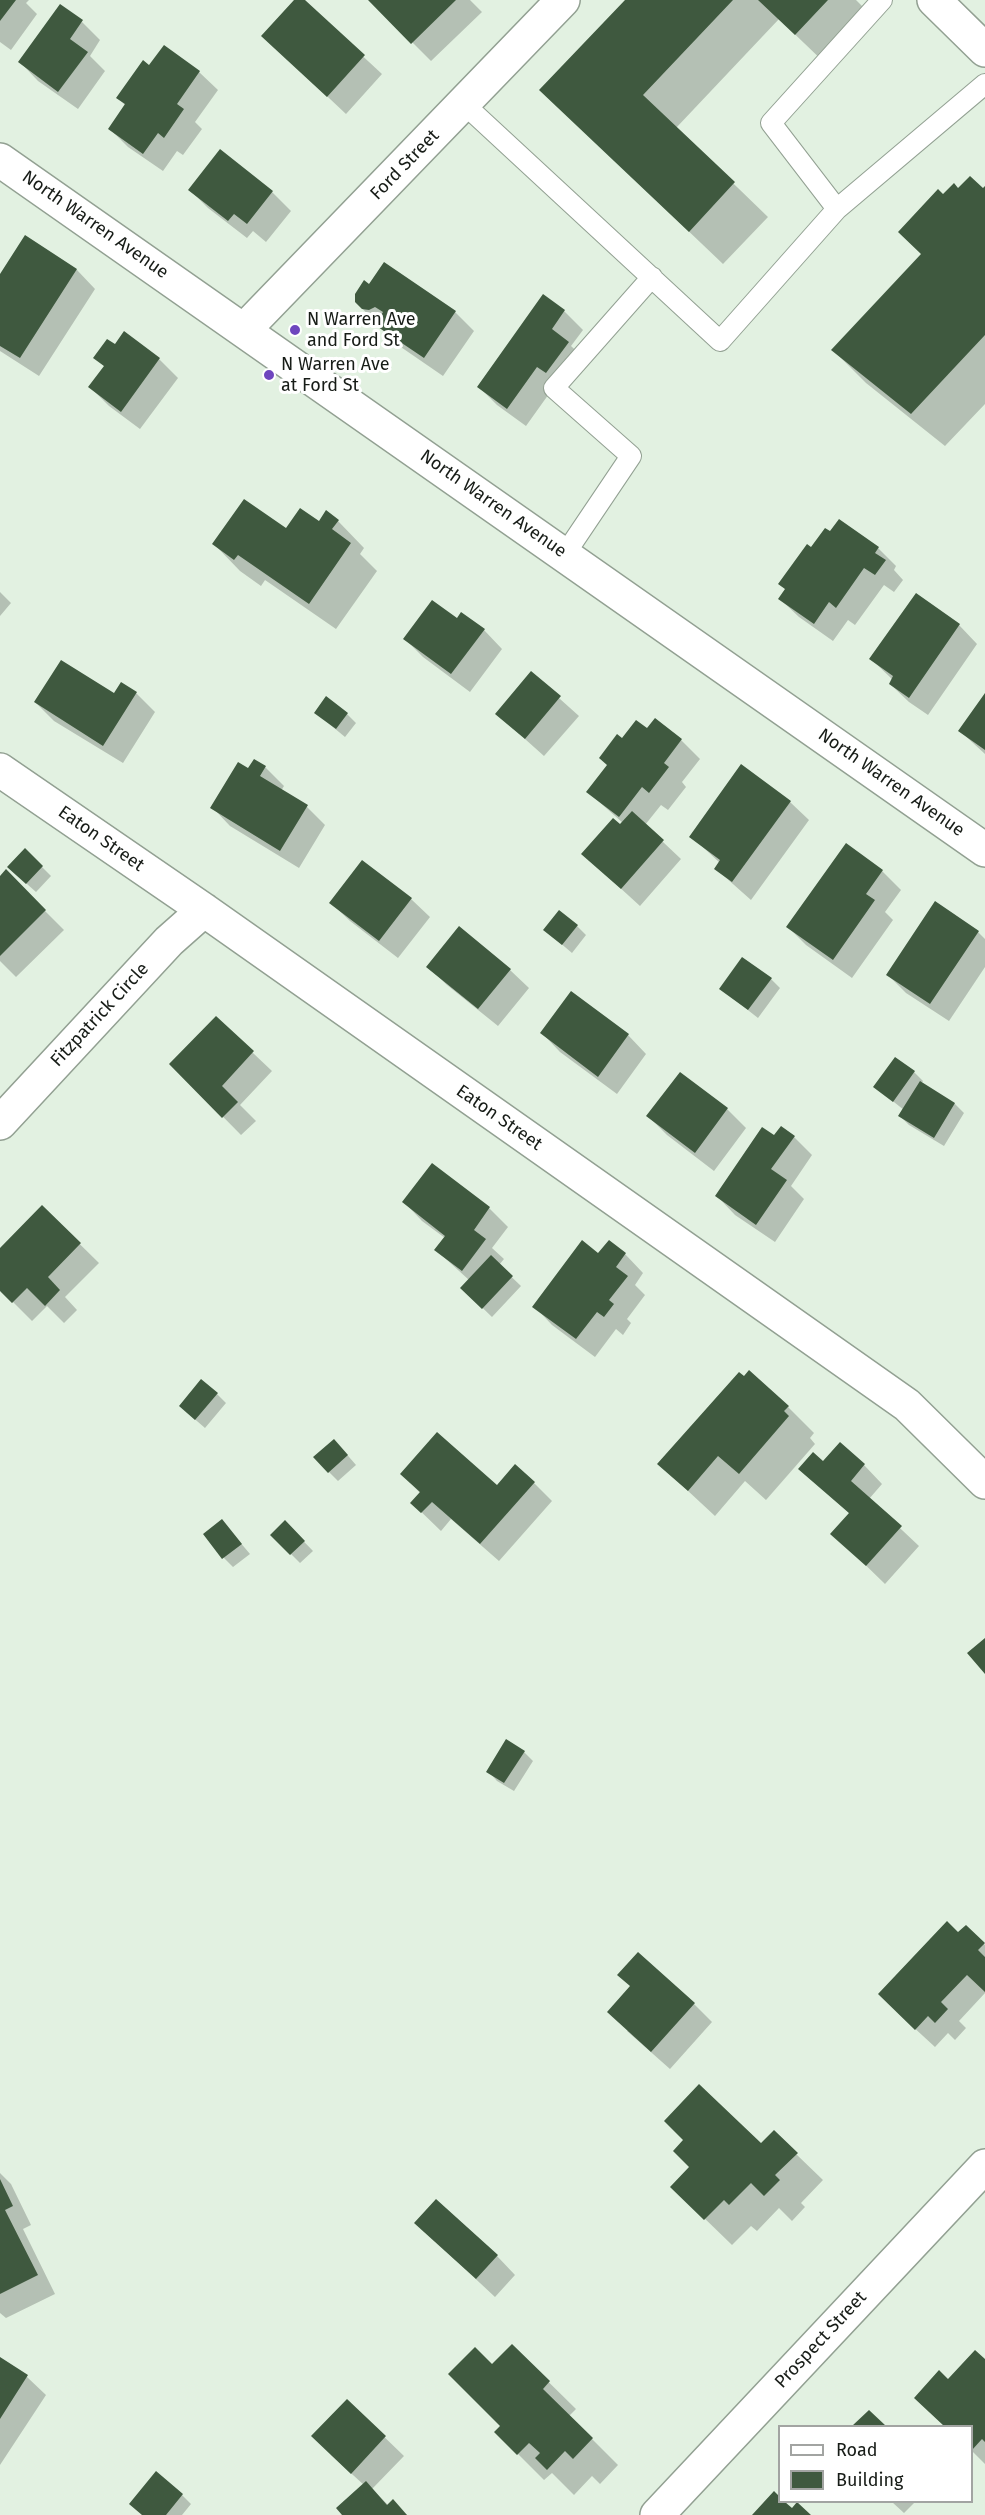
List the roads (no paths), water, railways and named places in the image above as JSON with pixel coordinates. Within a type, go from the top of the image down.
[{"type":"street","name":"Ford Street","points":[[245,330],[563,0]]},
{"type":"street","points":[[934,0],[985,50]]},
{"type":"street","name":"North Warren Avenue","points":[[0,160],[985,849]]},
{"type":"street","name":"Eaton Street","points":[[0,770],[204,910],[907,1405],[985,1482]]},
{"type":"street","name":"Fitzpatrick Circle","points":[[0,1123],[169,940],[204,910]]},
{"type":"street","name":"Prospect Street","points":[[657,2515],[980,2179]]},
{"type":"lane","points":[[837,208],[771,123],[882,0]]},
{"type":"lane","points":[[464,104],[720,341],[837,208],[985,84]]},
{"type":"lane","points":[[565,554],[631,456],[554,388],[652,277]]},
{"type":"place","name":"N Warren Ave and Ford St","points":[[295,330]]},
{"type":"place","name":"N Warren Ave at Ford St","points":[[269,375]]}]
